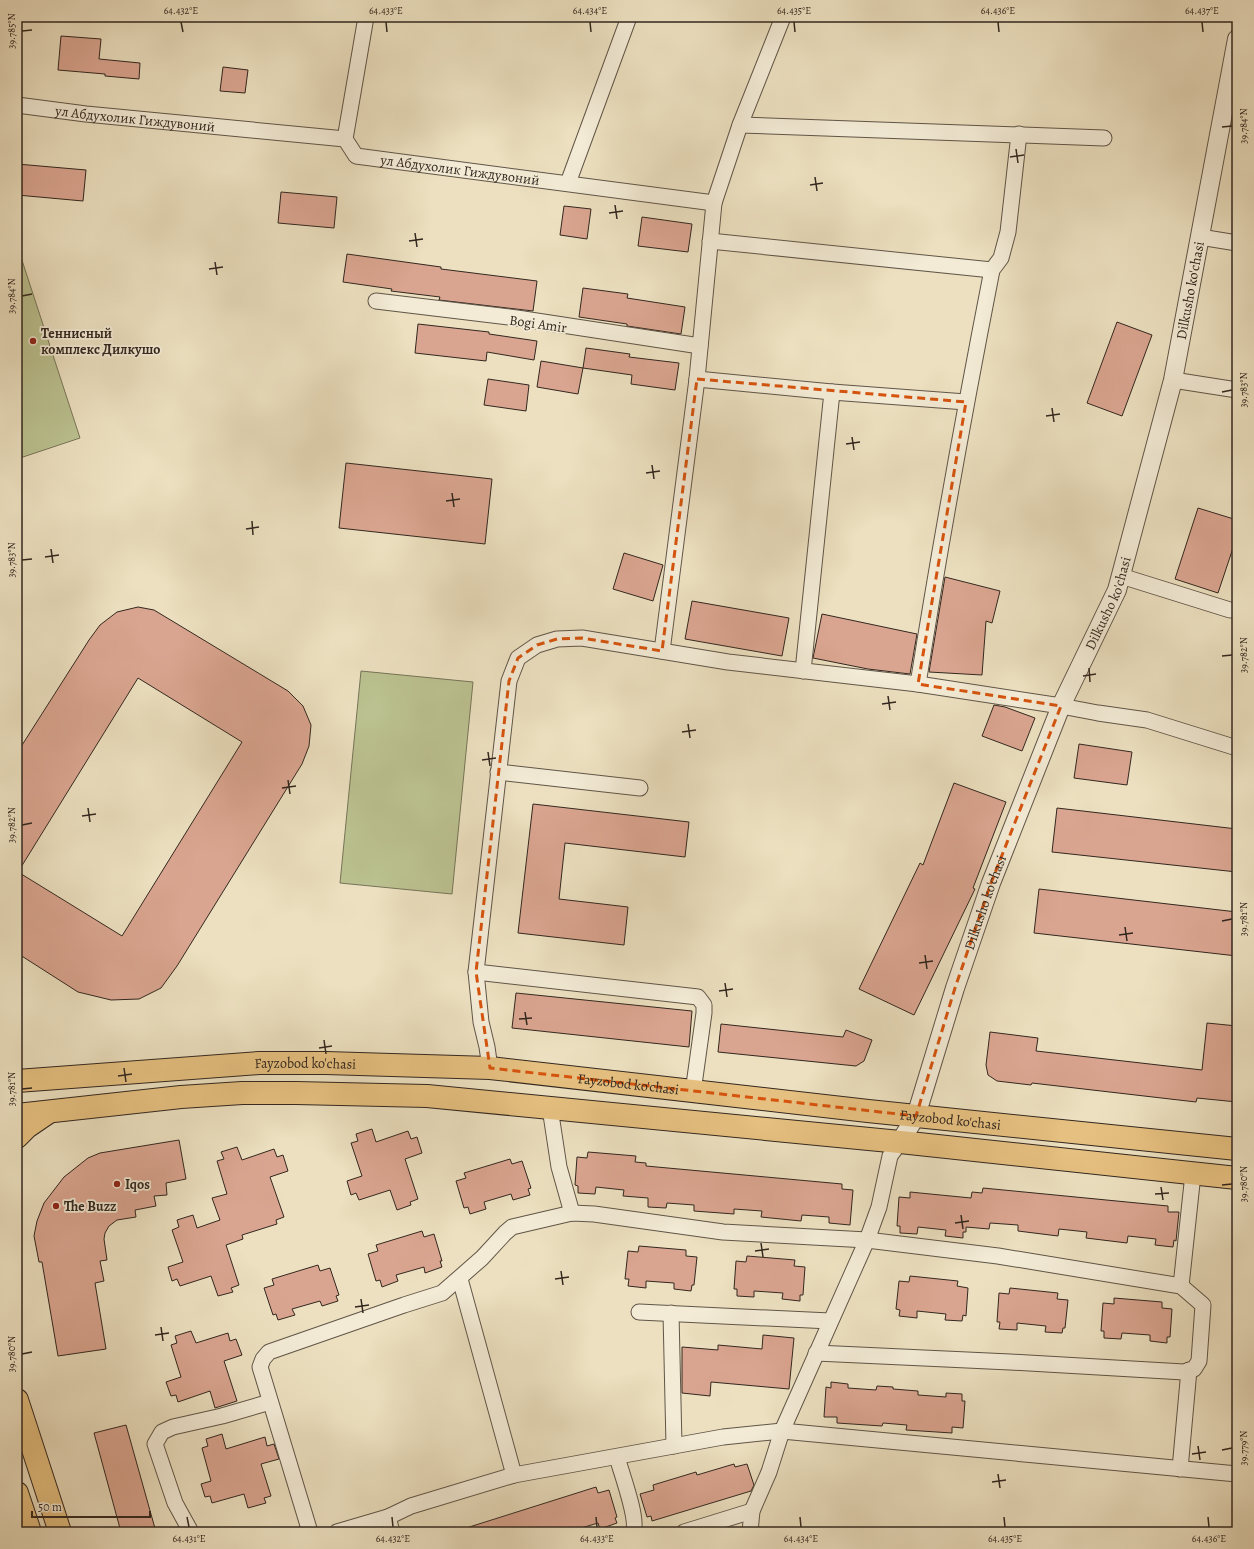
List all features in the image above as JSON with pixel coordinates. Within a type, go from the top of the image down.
[{"type":"main road","name":"Fayzobod ko'chasi","points":[[17,1081],[259,1063],[326,1063],[490,1068],[693,1092],[1237,1149]]},
{"type":"main road","name":"Fayzobod ko'chasi","points":[[17,1115],[181,1097],[242,1093],[427,1096],[900,1142],[1237,1178]]},
{"type":"main road","points":[[17,1137],[27,1127],[52,1110]]},
{"type":"main road","points":[[17,1400],[60,1532]]},
{"type":"main road","points":[[17,1493],[30,1532]]},
{"type":"street","points":[[345,139],[366,17]]},
{"type":"street","points":[[568,183],[629,17]]},
{"type":"street","points":[[662,651],[697,379],[714,203],[740,125],[783,17]]},
{"type":"street","name":"Dilkusho ko'chasi","points":[[900,1142],[916,1116],[955,988],[991,883],[1061,706],[1117,590],[1172,380],[1235,57],[1237,39]]},
{"type":"street","name":"ул Абдухолик Гиждувоний","points":[[17,105],[86,114],[345,139],[356,156],[714,203]]},
{"type":"street","points":[[740,125],[1104,138]]},
{"type":"street","points":[[918,684],[966,402],[992,270],[1001,258],[1008,232],[1019,134]]},
{"type":"street","points":[[1200,236],[1237,243]]},
{"type":"street","points":[[710,241],[992,270]]},
{"type":"street","points":[[376,301],[517,318],[700,346]]},
{"type":"street","points":[[697,379],[832,392],[966,402]]},
{"type":"street","points":[[1172,380],[1237,390]]},
{"type":"street","points":[[803,671],[832,392]]},
{"type":"street","points":[[1121,576],[1230,610]]},
{"type":"street","points":[[490,1068],[481,1022],[476,972],[498,772],[509,681],[518,658],[537,645],[557,639],[569,638],[728,662],[918,684],[1147,720],[1237,748]]},
{"type":"street","points":[[498,772],[640,788]]},
{"type":"street","points":[[476,972],[698,998],[704,1005],[704,1013],[693,1092]]},
{"type":"street","points":[[550,1108],[559,1167],[572,1212]]},
{"type":"street","points":[[750,1532],[752,1511],[769,1472],[782,1431],[867,1240],[879,1207],[890,1156],[900,1142]]},
{"type":"street","points":[[1181,1286],[1192,1174]]},
{"type":"street","points":[[310,1532],[260,1367],[263,1359],[269,1352],[404,1305],[442,1294],[460,1279],[512,1227],[572,1212],[723,1232],[867,1240],[998,1256],[1181,1286],[1203,1305],[1199,1361],[1194,1369],[1184,1372],[1002,1361],[816,1353]]},
{"type":"street","points":[[460,1279],[514,1475]]},
{"type":"street","points":[[639,1312],[830,1322]]},
{"type":"street","points":[[671,1313],[674,1446]]},
{"type":"street","points":[[1180,1469],[1189,1370]]},
{"type":"street","points":[[192,1532],[175,1503],[155,1444],[162,1432],[173,1426],[222,1416],[270,1402]]},
{"type":"street","points":[[337,1532],[388,1517],[411,1506],[514,1475],[723,1436],[782,1431],[1237,1474]]},
{"type":"street","points":[[617,1457],[630,1502],[634,1530],[620,1532]]},
{"type":"street","points":[[684,1532],[752,1511]]},
{"type":"street","points":[[388,1517],[392,1532]]},
{"type":"highlighted area","points":[[697,379],[966,402],[918,684],[1061,706],[991,883],[955,988],[916,1116],[490,1068],[476,972],[509,681],[518,658],[537,645],[557,639],[582,638],[662,651]]},
{"type":"green space","name":"Теннисный комплекс Дилкушо","points":[[17,245],[80,438],[17,459]]},
{"type":"green space","points":[[361,671],[473,682],[452,894],[340,883]]},
{"type":"building","points":[[61,36],[101,39],[99,59],[140,63],[139,79],[105,76],[105,74],[58,70]]},
{"type":"building","points":[[223,67],[248,70],[245,93],[220,91]]},
{"type":"building","points":[[17,164],[86,170],[83,201],[17,195]]},
{"type":"building","points":[[281,192],[337,197],[334,228],[278,223]]},
{"type":"building","points":[[564,206],[591,209],[587,239],[560,235]]},
{"type":"building","points":[[642,217],[692,224],[688,252],[638,246]]},
{"type":"building","points":[[347,254],[441,267],[441,269],[537,281],[533,311],[439,300],[440,297],[391,291],[392,289],[343,282]]},
{"type":"building","points":[[583,288],[628,294],[627,298],[685,307],[681,334],[579,317]]},
{"type":"building","points":[[1117,322],[1152,335],[1122,416],[1087,403]]},
{"type":"building","points":[[418,324],[489,332],[489,334],[537,341],[534,360],[487,352],[486,361],[415,353]]},
{"type":"building","points":[[586,348],[630,354],[629,357],[679,363],[675,390],[631,384],[632,375],[583,368]]},
{"type":"building","points":[[541,361],[583,368],[578,394],[537,387]]},
{"type":"building","points":[[488,379],[529,385],[526,411],[484,405]]},
{"type":"building","points":[[346,463],[492,479],[485,544],[339,528]]},
{"type":"building","points":[[1198,508],[1237,520],[1237,536],[1218,593],[1175,579]]},
{"type":"building","points":[[624,553],[663,565],[653,601],[613,589]]},
{"type":"building","points":[[945,577],[1000,591],[992,623],[986,621],[982,675],[929,672]]},
{"type":"building","points":[[692,601],[789,618],[782,656],[685,639]]},
{"type":"building","points":[[138,607],[154,610],[288,691],[303,706],[311,725],[309,746],[302,764],[177,966],[161,988],[139,999],[111,1000],[78,992],[17,953],[17,753],[89,640],[100,625],[117,612]],"holes":[[[138,678],[242,742],[122,936],[18,872]]]},
{"type":"building","points":[[822,614],[917,634],[910,674],[868,669],[813,658]]},
{"type":"building","points":[[994,705],[1005,707],[1035,718],[1022,751],[982,736]]},
{"type":"building","points":[[1079,744],[1132,752],[1127,785],[1074,778]]},
{"type":"building","points":[[954,783],[1006,802],[973,888],[975,889],[914,1015],[859,989],[920,863],[923,865]]},
{"type":"building","points":[[533,804],[689,822],[685,857],[565,843],[559,899],[628,907],[624,945],[518,933]]},
{"type":"building","points":[[1057,808],[1237,829],[1237,872],[1052,852]]},
{"type":"building","points":[[1039,889],[1237,912],[1237,956],[1034,933]]},
{"type":"building","points":[[516,993],[692,1011],[689,1047],[512,1028]]},
{"type":"building","points":[[1207,1023],[1237,1026],[1237,1102],[1197,1098],[1196,1102],[1032,1083],[1031,1085],[997,1081],[988,1075],[986,1065],[990,1032],[1038,1038],[1036,1051],[1202,1070]]},
{"type":"building","points":[[721,1024],[843,1037],[846,1030],[872,1040],[864,1061],[856,1066],[718,1052]]},
{"type":"building","points":[[372,1129],[376,1142],[408,1131],[411,1139],[417,1137],[422,1153],[405,1159],[418,1199],[410,1202],[411,1205],[397,1210],[390,1190],[359,1200],[356,1193],[351,1195],[347,1181],[362,1176],[351,1143],[358,1141],[356,1134]]},
{"type":"building","points":[[179,1140],[186,1179],[166,1183],[167,1195],[154,1196],[156,1206],[135,1210],[136,1217],[117,1220],[109,1226],[105,1233],[104,1239],[107,1260],[100,1261],[104,1281],[95,1283],[106,1349],[58,1356],[42,1262],[39,1262],[34,1236],[37,1221],[44,1203],[64,1177],[88,1158],[100,1153]]},
{"type":"building","points":[[237,1147],[242,1160],[274,1149],[277,1157],[283,1155],[288,1171],[270,1177],[284,1217],[276,1220],[277,1224],[242,1235],[243,1239],[226,1245],[239,1285],[231,1288],[233,1292],[218,1296],[211,1276],[180,1286],[177,1279],[172,1281],[168,1267],[183,1262],[172,1230],[179,1227],[177,1220],[193,1215],[197,1228],[220,1220],[212,1198],[227,1194],[217,1161],[224,1159],[221,1152]]},
{"type":"building","points":[[588,1152],[636,1156],[635,1162],[646,1163],[646,1166],[842,1184],[842,1189],[853,1190],[850,1225],[829,1223],[829,1217],[802,1215],[801,1221],[761,1217],[762,1211],[734,1209],[734,1214],[694,1211],[694,1205],[667,1203],[666,1208],[648,1207],[648,1198],[623,1196],[624,1190],[596,1187],[595,1194],[578,1193],[578,1186],[575,1185],[577,1157],[587,1158]]},
{"type":"building","points":[[510,1159],[512,1164],[522,1161],[531,1188],[528,1189],[530,1195],[513,1200],[511,1194],[484,1202],[486,1209],[470,1214],[468,1207],[464,1208],[456,1181],[466,1178],[464,1173]]},
{"type":"building","points":[[983,1188],[1168,1206],[1168,1212],[1179,1212],[1176,1241],[1174,1240],[1173,1247],[1155,1245],[1156,1239],[1128,1236],[1127,1243],[1086,1238],[1087,1232],[1059,1229],[1058,1236],[1018,1231],[1018,1225],[990,1223],[989,1229],[966,1227],[966,1232],[963,1232],[963,1238],[945,1236],[946,1230],[918,1227],[917,1234],[900,1233],[900,1226],[897,1226],[899,1197],[910,1198],[910,1192],[971,1198],[972,1192],[982,1193]]},
{"type":"building","points":[[422,1231],[424,1237],[434,1234],[442,1261],[440,1261],[442,1267],[425,1273],[424,1267],[396,1275],[398,1281],[382,1287],[380,1280],[376,1281],[368,1254],[378,1251],[376,1245]]},
{"type":"building","points":[[639,1246],[686,1250],[686,1256],[697,1257],[694,1285],[692,1285],[691,1291],[674,1289],[674,1283],[646,1281],[646,1288],[628,1286],[629,1279],[625,1279],[628,1251],[638,1252]]},
{"type":"building","points":[[747,1256],[795,1260],[794,1266],[805,1267],[803,1295],[800,1295],[800,1301],[782,1299],[783,1293],[754,1291],[754,1297],[737,1296],[737,1289],[734,1289],[736,1261],[746,1262]]},
{"type":"building","points":[[318,1265],[320,1271],[330,1268],[339,1295],[336,1296],[338,1301],[322,1306],[320,1301],[292,1309],[295,1315],[278,1320],[276,1314],[273,1315],[264,1288],[274,1285],[272,1279]]},
{"type":"building","points":[[910,1276],[958,1281],[957,1286],[968,1288],[966,1316],[963,1315],[962,1321],[945,1320],[946,1314],[917,1311],[917,1318],[899,1316],[900,1310],[896,1309],[899,1281],[909,1282]]},
{"type":"building","points":[[1010,1288],[1058,1293],[1057,1299],[1068,1300],[1065,1328],[1063,1328],[1062,1333],[1045,1332],[1046,1326],[1017,1323],[1017,1330],[999,1329],[1000,1322],[997,1322],[999,1293],[1009,1294]]},
{"type":"building","points":[[1114,1298],[1162,1302],[1162,1308],[1172,1309],[1170,1337],[1167,1337],[1167,1343],[1150,1341],[1150,1335],[1122,1333],[1121,1339],[1104,1338],[1104,1331],[1101,1331],[1103,1303],[1114,1304]]},
{"type":"building","points":[[191,1331],[196,1343],[228,1333],[230,1341],[236,1339],[242,1355],[224,1361],[237,1401],[215,1408],[210,1391],[178,1402],[176,1395],[171,1396],[166,1382],[181,1377],[171,1345],[177,1343],[175,1336]]},
{"type":"building","points":[[763,1335],[794,1338],[789,1389],[711,1382],[710,1396],[682,1393],[682,1347],[718,1350],[718,1345],[762,1349]]},
{"type":"building","points":[[831,1382],[848,1384],[848,1388],[876,1390],[877,1386],[893,1387],[893,1389],[918,1391],[918,1395],[946,1397],[946,1393],[962,1394],[962,1401],[965,1401],[963,1428],[952,1427],[952,1433],[906,1430],[907,1425],[883,1423],[882,1426],[837,1423],[837,1417],[824,1417],[826,1387],[831,1388]]},
{"type":"building","points":[[126,1425],[156,1532],[121,1532],[94,1433]]},
{"type":"building","points":[[222,1434],[226,1449],[265,1437],[267,1446],[274,1444],[279,1459],[261,1464],[271,1496],[264,1498],[266,1503],[248,1508],[244,1494],[212,1503],[210,1496],[205,1497],[201,1484],[211,1481],[202,1448],[208,1446],[206,1439]]},
{"type":"building","points":[[734,1464],[735,1467],[747,1464],[754,1485],[751,1491],[652,1521],[651,1516],[647,1517],[640,1494],[654,1490],[653,1485],[696,1472],[697,1475]]},
{"type":"building","points":[[596,1487],[598,1493],[609,1490],[617,1517],[615,1518],[617,1523],[600,1529],[598,1523],[568,1532],[463,1532],[463,1529]]},
{"type":"place","name":"Теннисный комплекс Дилкушо","points":[[33,341]]},
{"type":"place","name":"Iqos","points":[[117,1184]]},
{"type":"place","name":"The Buzz","points":[[56,1206]]}]
